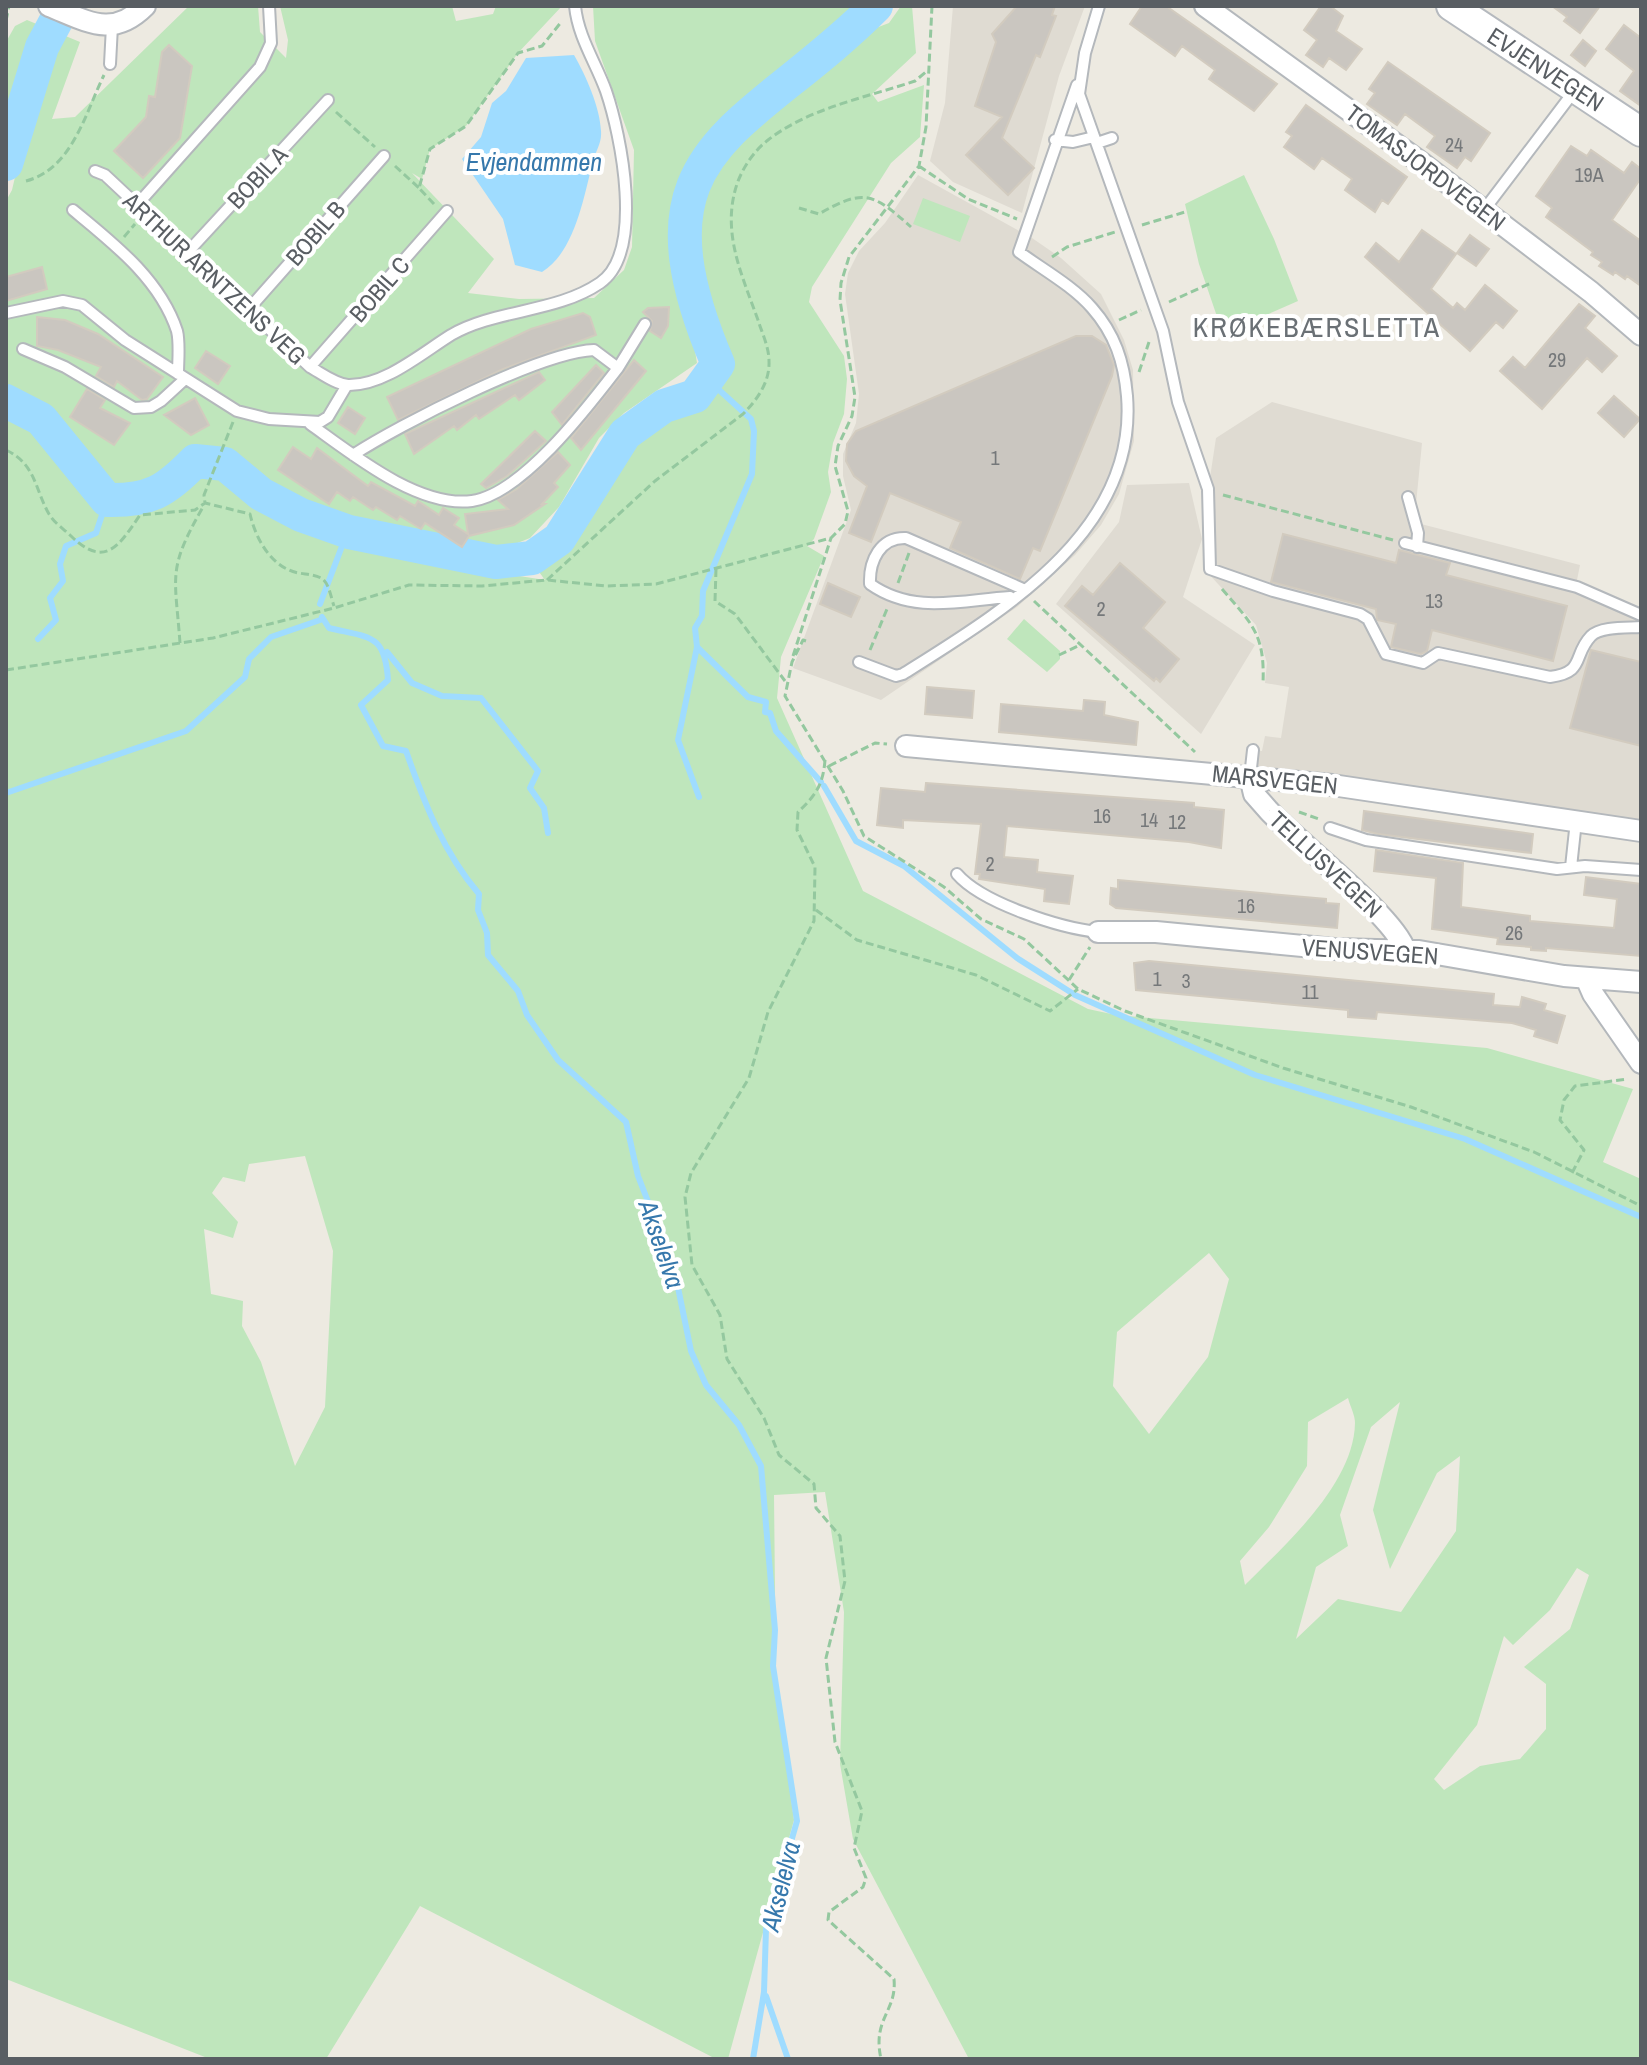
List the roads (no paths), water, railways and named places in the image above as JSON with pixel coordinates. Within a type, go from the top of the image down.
[{"type":"street","points":[[49,6],[89,22],[112,26],[125,22],[145,6]]},
{"type":"street","name":"TOMASJORDVEGEN","points":[[1205,6],[1484,210],[1591,292],[1641,335]]},
{"type":"street","name":"EVJENVEGEN","points":[[1451,6],[1641,132]]},
{"type":"street","name":"MARSVEGEN","points":[[906,746],[1218,773],[1576,819],[1641,831]]},
{"type":"street","name":"TELLUSVEGEN","points":[[1250,777],[1254,794],[1269,811],[1378,913],[1400,936],[1405,950]]},
{"type":"street","name":"VENUSVEGEN","points":[[1096,932],[1156,932],[1334,949],[1405,950],[1586,978],[1641,982]]},
{"type":"street","points":[[1586,978],[1593,994],[1641,1063]]},
{"type":"lane","points":[[140,210],[260,67],[271,43],[269,6]]},
{"type":"lane","points":[[310,424],[328,417],[347,385],[378,379],[457,332],[576,296],[603,281],[615,268],[626,226],[620,141],[606,91],[576,23],[575,6]]},
{"type":"lane","points":[[859,662],[896,676],[924,652],[1023,589],[1077,542],[1111,490],[1119,472],[1127,434],[1124,363],[1091,306],[1019,252],[1055,140],[1078,83],[1099,6]]},
{"type":"lane","points":[[110,64],[112,26]]},
{"type":"lane","points":[[1078,83],[1095,140],[1124,208],[1126,229],[1161,326],[1176,395],[1208,489],[1210,569],[1273,591],[1360,614],[1368,619],[1386,654],[1423,663],[1438,653],[1550,677],[1567,675],[1579,663],[1590,637],[1598,632],[1641,627]]},
{"type":"lane","points":[[1484,210],[1576,88]]},
{"type":"lane","name":"BOBIL A","points":[[186,254],[328,100]]},
{"type":"lane","points":[[1055,140],[1073,142],[1112,138]]},
{"type":"lane","name":"BOBIL B","points":[[247,311],[384,156]]},
{"type":"lane","name":"ARTHUR ARNTZENS VEG","points":[[95,171],[105,175],[310,367],[347,385]]},
{"type":"lane","points":[[23,349],[65,367],[134,408],[151,407],[161,401],[182,376],[177,332],[135,263],[73,210]]},
{"type":"lane","name":"BOBIL C","points":[[310,367],[446,213]]},
{"type":"lane","points":[[6,313],[35,304],[63,301],[82,305],[125,340],[237,411],[310,424],[353,455],[426,495],[466,501],[489,497],[505,488],[548,449],[618,368],[645,324]]},
{"type":"lane","points":[[353,455],[376,440],[462,398],[559,357],[594,350],[618,368]]},
{"type":"lane","points":[[1408,497],[1418,533],[1417,547]]},
{"type":"lane","points":[[1012,597],[933,605],[892,598],[870,584],[872,562],[894,538],[914,542],[1023,589]]},
{"type":"lane","points":[[1405,543],[1577,587],[1641,615]]},
{"type":"lane","points":[[1250,777],[1253,750]]},
{"type":"lane","points":[[1571,867],[1576,819]]},
{"type":"lane","points":[[1330,828],[1366,840],[1557,869],[1641,870]]},
{"type":"lane","points":[[957,874],[979,893],[1069,927],[1096,932]]},
{"type":"water","name":"Evjendammen","points":[[574,55],[595,102],[601,139],[570,237],[563,251],[542,272],[515,265],[503,219],[462,159],[481,137],[492,103],[506,91],[526,58]]},
{"type":"waterway","points":[[6,164],[42,47],[64,6]]},
{"type":"waterway","points":[[6,401],[41,419],[107,500],[135,499],[156,492],[175,480],[195,461],[225,464],[261,494],[301,515],[349,532],[496,562],[532,558],[559,539],[625,434],[664,406],[695,396],[718,364],[692,291],[685,234],[692,189],[713,152],[744,119],[876,6]]},
{"type":"waterway","points":[[699,797],[678,740],[697,647],[695,628],[702,616],[703,591],[752,474],[754,431],[751,419],[707,379]]},
{"type":"waterway","points":[[38,639],[56,620],[50,598],[63,581],[60,564],[66,546],[96,533],[107,500]]},
{"type":"waterway","name":"Akselelva","points":[[320,604],[344,541],[354,533]]},
{"type":"waterway","name":"Akselelva","points":[[322,617],[329,628],[365,637],[379,646],[388,680],[361,705],[383,746],[406,751],[445,844],[479,894],[478,910],[487,933],[488,955],[518,991],[527,1015],[558,1060],[626,1122],[638,1176],[674,1268],[691,1351],[706,1385],[739,1425],[761,1466],[775,1630],[773,1666],[797,1821],[766,1929],[764,1992],[753,2059]]},
{"type":"waterway","points":[[6,793],[186,731],[245,677],[249,659],[271,637],[323,619]]},
{"type":"waterway","points":[[697,647],[748,697],[766,702],[765,712],[770,713],[776,731],[821,782]]},
{"type":"waterway","points":[[387,652],[412,683],[442,696],[481,698],[538,771],[530,788],[544,808],[548,833]]},
{"type":"waterway","points":[[824,786],[856,841],[904,866],[1017,958],[1075,995],[1255,1075],[1465,1139],[1641,1217]]},
{"type":"waterway","points":[[766,1996],[788,2059]]},
{"type":"district","name":"KRØKEBÆRSLETTA","points":[[1317,327]]}]
